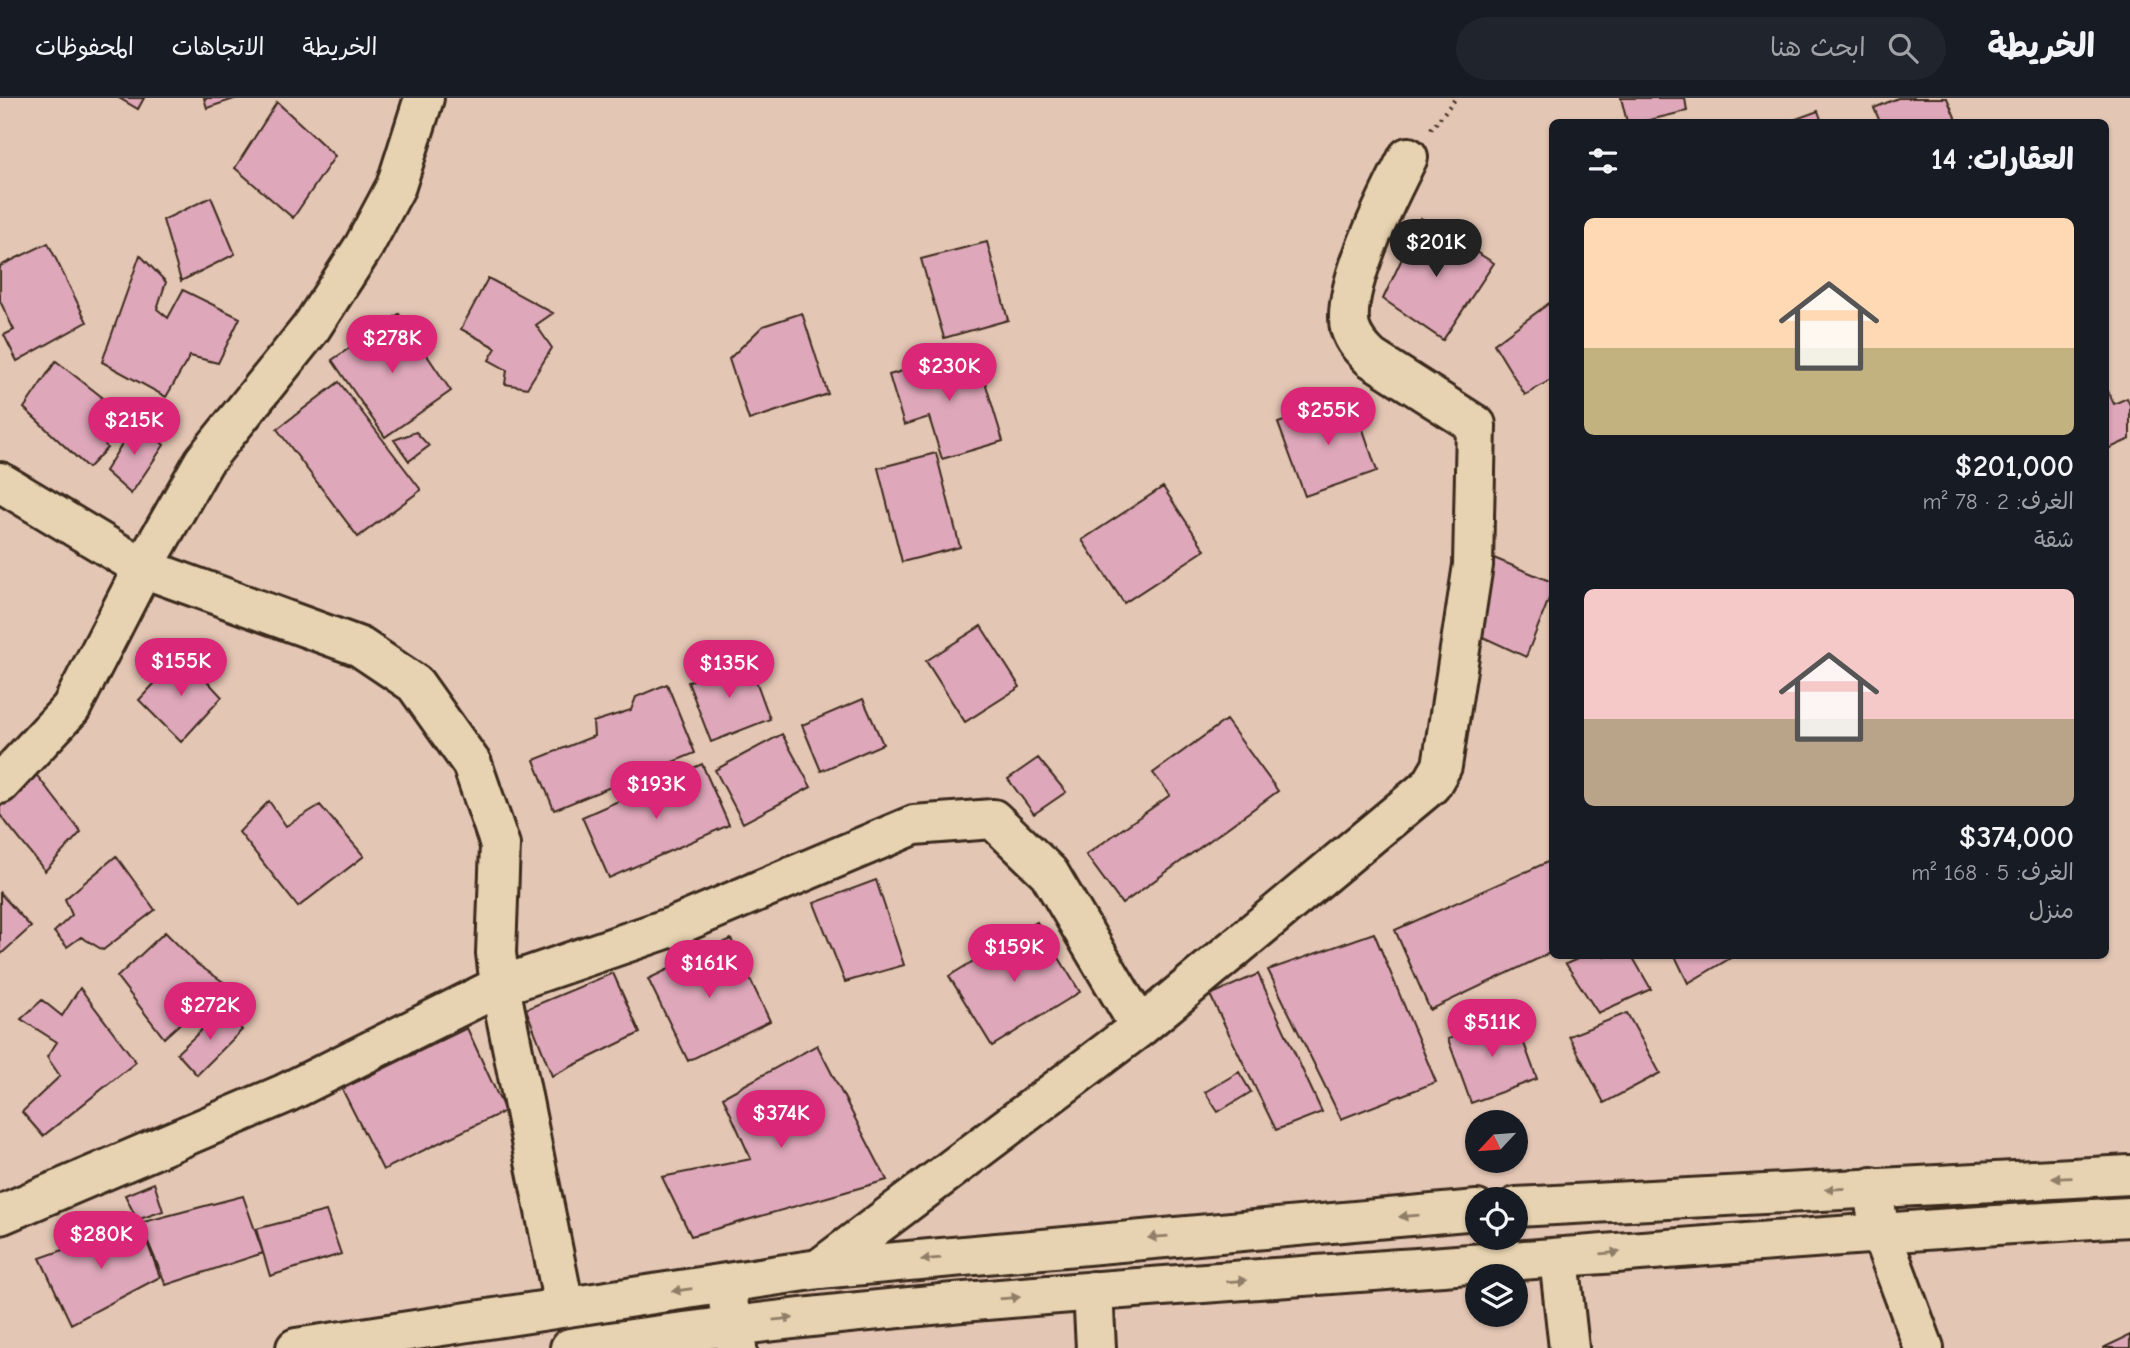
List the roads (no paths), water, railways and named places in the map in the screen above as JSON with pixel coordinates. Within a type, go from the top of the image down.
[{"type":"street","points":[[0,784],[71,708],[143,568],[204,461],[311,328],[364,246],[396,186],[424,98]]},
{"type":"street","points":[[819,1269],[1140,1027],[1431,785],[1442,766],[1473,565],[1476,425],[1371,358],[1358,345],[1350,327],[1350,301],[1376,223],[1408,157]]},
{"type":"street","points":[[0,482],[143,568],[360,648],[415,684],[471,764],[500,845],[496,953],[500,986],[564,1306]]},
{"type":"street","points":[[0,1215],[284,1094],[500,986],[676,926],[914,825],[993,819],[1049,873],[1140,1027]]},
{"type":"street","points":[[1528,1206],[2130,1175]]},
{"type":"street","points":[[1872,1187],[1880,1231],[1924,1348]]},
{"type":"street","points":[[296,1348],[819,1269],[1465,1211]]},
{"type":"street","points":[[570,1348],[735,1336],[1093,1291],[1559,1258],[1880,1231],[2130,1217]]},
{"type":"street","points":[[1559,1258],[1569,1348]]},
{"type":"street","points":[[725,1284],[735,1336]]},
{"type":"street","points":[[1093,1291],[1096,1348]]}]
